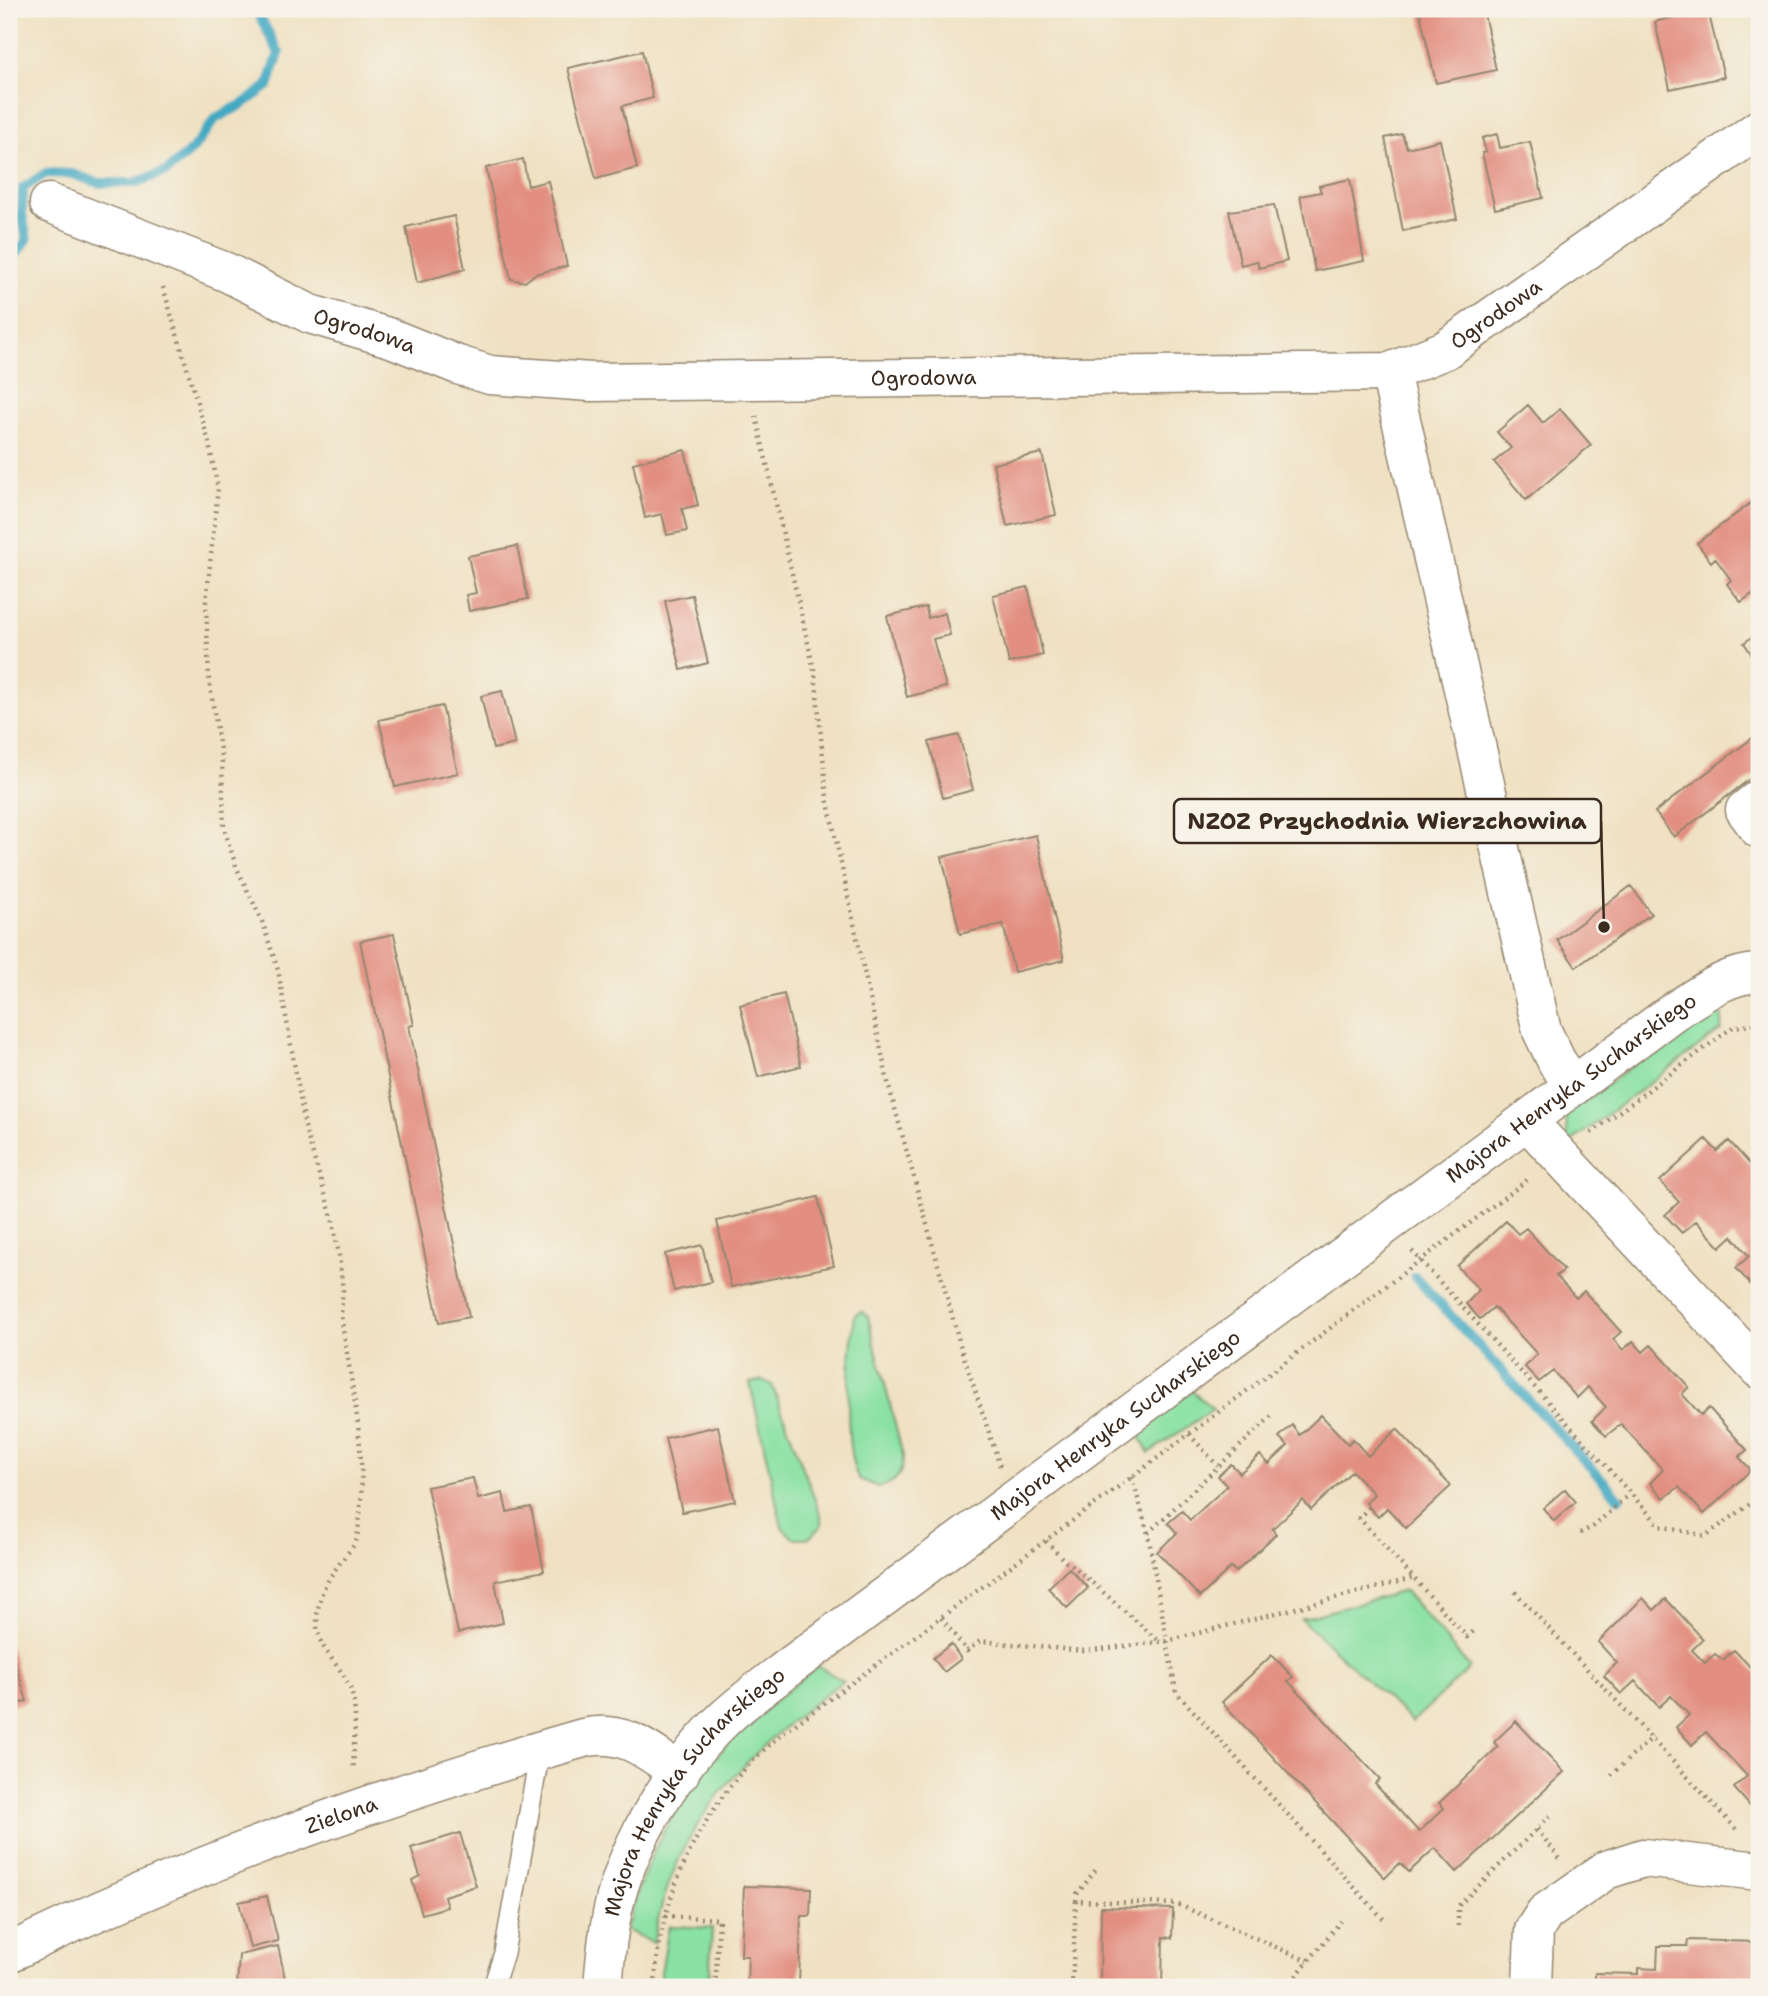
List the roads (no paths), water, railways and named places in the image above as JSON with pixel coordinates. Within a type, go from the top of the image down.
[{"type":"street","name":"Ogrodowa","points":[[48,203],[226,272],[310,314],[391,338],[490,375],[592,382],[1390,372],[1445,350],[1759,129]]},
{"type":"street","points":[[1390,372],[1542,1031],[1574,1086]]},
{"type":"street","points":[[1759,799],[1745,810],[1759,829]]},
{"type":"street","name":"Majora Henryka Sucharskiego","points":[[603,1987],[607,1937],[624,1871],[657,1807],[680,1773],[704,1740],[746,1700],[1673,1012],[1719,983],[1746,973],[1759,972]]},
{"type":"street","points":[[1527,1121],[1558,1158],[1759,1369]]},
{"type":"street","name":"Zielona","points":[[9,1953],[108,1905],[366,1807],[598,1735],[611,1735],[638,1743],[680,1773]]},
{"type":"street","points":[[1532,1987],[1534,1930],[1545,1913],[1606,1870],[1643,1858],[1759,1871]]},
{"type":"lane","points":[[493,1987],[504,1953],[540,1751]]},
{"type":"waterway","points":[[9,256],[15,255],[27,240],[22,214],[23,188],[46,173],[72,174],[99,183],[134,183],[166,172],[192,150],[216,118],[243,104],[268,86],[279,53],[258,13],[253,9]]},
{"type":"waterway","points":[[1415,1277],[1619,1498]]},
{"type":"place","name":"NZOZ Przychodnia Wierzchowina","points":[[1604,927]]}]
